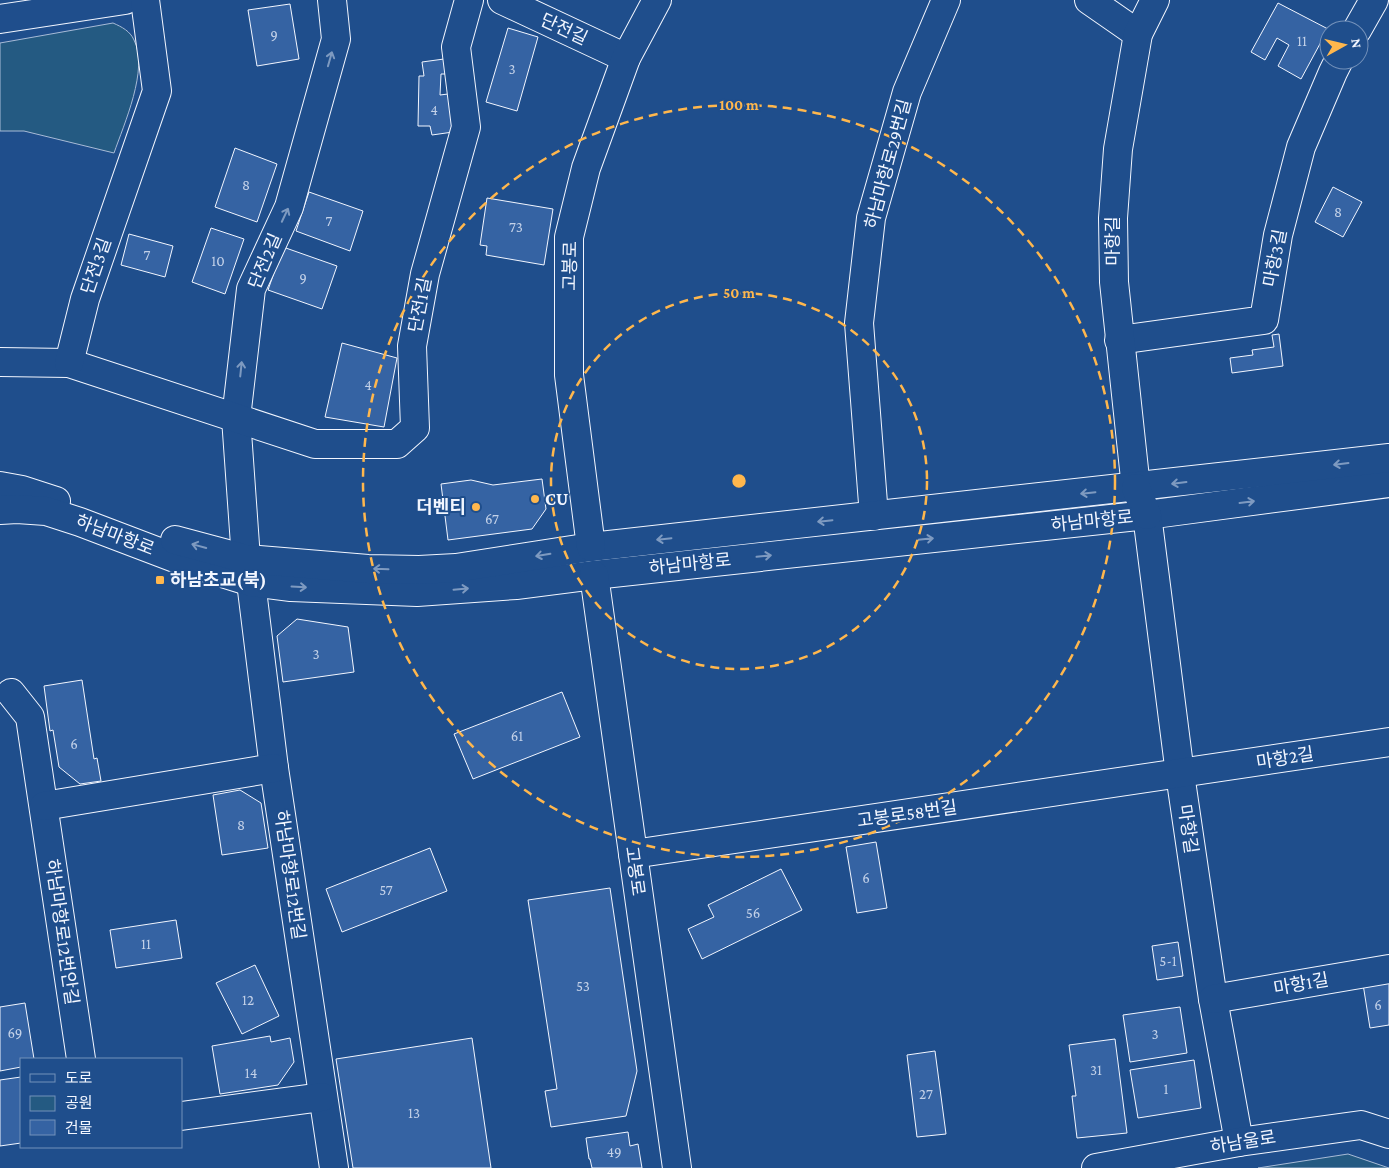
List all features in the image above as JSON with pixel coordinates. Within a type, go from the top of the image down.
[{"type":"street","points":[[0,19],[125,0]]},
{"type":"street","name":"단전3길","points":[[69,363],[84,300],[157,91],[146,0]]},
{"type":"street","name":"단전2길","points":[[248,570],[236,418],[250,289],[289,207],[336,39],[332,0]]},
{"type":"street","name":"단전1길","points":[[236,418],[315,444],[396,444],[415,428],[412,346],[425,274],[466,127],[456,47],[469,0]]},
{"type":"street","name":"단전길","points":[[502,0],[626,58]]},
{"type":"street","name":"고봉로","points":[[657,0],[626,58],[586,168],[569,237],[569,375],[594,575],[677,1168]]},
{"type":"street","name":"하남마항로29번길","points":[[874,516],[859,323],[871,218],[907,92],[946,0]]},
{"type":"street","points":[[1089,0],[1138,34]]},
{"type":"street","name":"마항길","points":[[1155,0],[1138,34],[1118,149],[1112,218],[1114,282],[1136,488],[1147,515],[1180,774],[1213,999],[1239,1142]]},
{"type":"street","points":[[1363,20],[1374,0]]},
{"type":"street","name":"마항3길","points":[[1119,340],[1264,320],[1278,235],[1301,147],[1334,70]]},
{"type":"street","points":[[0,362],[69,363],[236,418]]},
{"type":"street","name":"하남마항로","points":[[0,510],[46,510],[180,560],[248,570],[419,570],[456,568],[591,547],[1136,488],[1389,458]]},
{"type":"street","name":"하남마항로","points":[[0,486],[22,490],[179,541],[291,587],[417,592],[516,585],[1147,515],[1389,483]]},
{"type":"street","name":"하남마항로12번길","points":[[248,570],[274,768],[334,1168]]},
{"type":"street","name":"하남마항로12번안길","points":[[11,693],[30,717],[81,1058]]},
{"type":"street","name":"마항2길","points":[[1180,774],[1389,742]]},
{"type":"street","points":[[44,806],[274,768]]},
{"type":"street","name":"고봉로58번길","points":[[633,854],[1180,774]]},
{"type":"street","name":"마항1길","points":[[1213,999],[1389,969]]},
{"type":"street","points":[[182,1116],[322,1097]]},
{"type":"street","name":"하남울로","points":[[1096,1168],[1239,1142],[1361,1124],[1389,1134]]},
{"type":"green space","points":[[113,23],[130,34],[134,40],[138,52],[139,66],[129,112],[114,153],[24,131],[0,131],[0,43]]},
{"type":"green space","points":[[1348,1154],[1389,1168],[1258,1168]]},
{"type":"building","points":[[1278,3],[1319,24],[1319,46],[1301,79],[1278,66],[1289,45],[1277,38],[1265,60],[1251,52]]},
{"type":"building","points":[[290,4],[299,59],[257,66],[248,10]]},
{"type":"building","points":[[508,28],[538,37],[517,111],[486,102]]},
{"type":"building","points":[[444,59],[446,74],[441,74],[440,95],[448,94],[453,132],[432,135],[430,126],[418,126],[419,76],[424,76],[422,62]]},
{"type":"building","points":[[235,148],[277,164],[257,222],[215,207]]},
{"type":"building","points":[[1333,187],[1362,202],[1343,237],[1315,222]]},
{"type":"building","points":[[309,192],[363,211],[350,251],[296,231]]},
{"type":"building","points":[[487,198],[553,209],[544,265],[486,255],[487,246],[480,245]]},
{"type":"building","points":[[211,228],[244,239],[225,294],[192,282]]},
{"type":"building","points":[[129,234],[173,246],[165,277],[121,265]]},
{"type":"building","points":[[283,247],[337,266],[322,309],[268,290]]},
{"type":"building","points":[[1279,334],[1283,366],[1232,373],[1230,358],[1253,355],[1252,350],[1274,347],[1272,335]]},
{"type":"building","points":[[342,343],[397,358],[384,427],[325,417]]},
{"type":"building","points":[[542,479],[546,509],[532,529],[448,540],[441,484],[471,480],[493,485]]},
{"type":"building","points":[[297,619],[348,627],[354,672],[283,682],[277,636]]},
{"type":"building","points":[[82,680],[94,759],[97,758],[101,781],[80,784],[59,767],[53,730],[50,731],[44,686]]},
{"type":"building","points":[[562,692],[580,737],[473,779],[454,734]]},
{"type":"building","points":[[240,790],[261,803],[268,848],[222,855],[213,795]]},
{"type":"building","points":[[876,842],[887,908],[857,913],[846,847]]},
{"type":"building","points":[[430,848],[447,891],[342,932],[326,889]]},
{"type":"building","points":[[781,869],[802,910],[702,959],[688,929],[714,917],[708,905]]},
{"type":"building","points":[[610,888],[637,1071],[626,1116],[551,1127],[545,1091],[557,1089],[528,900]]},
{"type":"building","points":[[176,920],[182,958],[116,968],[110,930]]},
{"type":"building","points":[[1178,942],[1183,976],[1157,980],[1152,946]]},
{"type":"building","points":[[255,965],[279,1016],[242,1034],[216,983]]},
{"type":"building","points":[[1389,980],[1389,1025],[1370,1028],[1363,984]]},
{"type":"building","points":[[25,1003],[34,1058],[20,1058],[20,1067],[0,1071],[0,1007]]},
{"type":"building","points":[[1180,1007],[1187,1053],[1130,1062],[1123,1015]]},
{"type":"building","points":[[270,1036],[271,1042],[290,1038],[294,1062],[278,1085],[220,1094],[212,1046]]},
{"type":"building","points":[[472,1038],[491,1168],[353,1168],[336,1059]]},
{"type":"building","points":[[1115,1039],[1127,1133],[1077,1138],[1072,1096],[1076,1096],[1069,1045]]},
{"type":"building","points":[[935,1051],[946,1134],[917,1137],[907,1055]]},
{"type":"building","points":[[1194,1060],[1201,1108],[1138,1118],[1130,1070]]},
{"type":"building","points":[[20,1077],[20,1143],[0,1146],[0,1080]]},
{"type":"building","points":[[628,1132],[630,1146],[638,1144],[642,1168],[592,1168],[586,1138]]},
{"type":"place","name":"CU","points":[[535,499]]},
{"type":"place","name":"더벤티","points":[[476,507]]},
{"type":"place","name":"하남초교(북)","points":[[160,580]]}]
